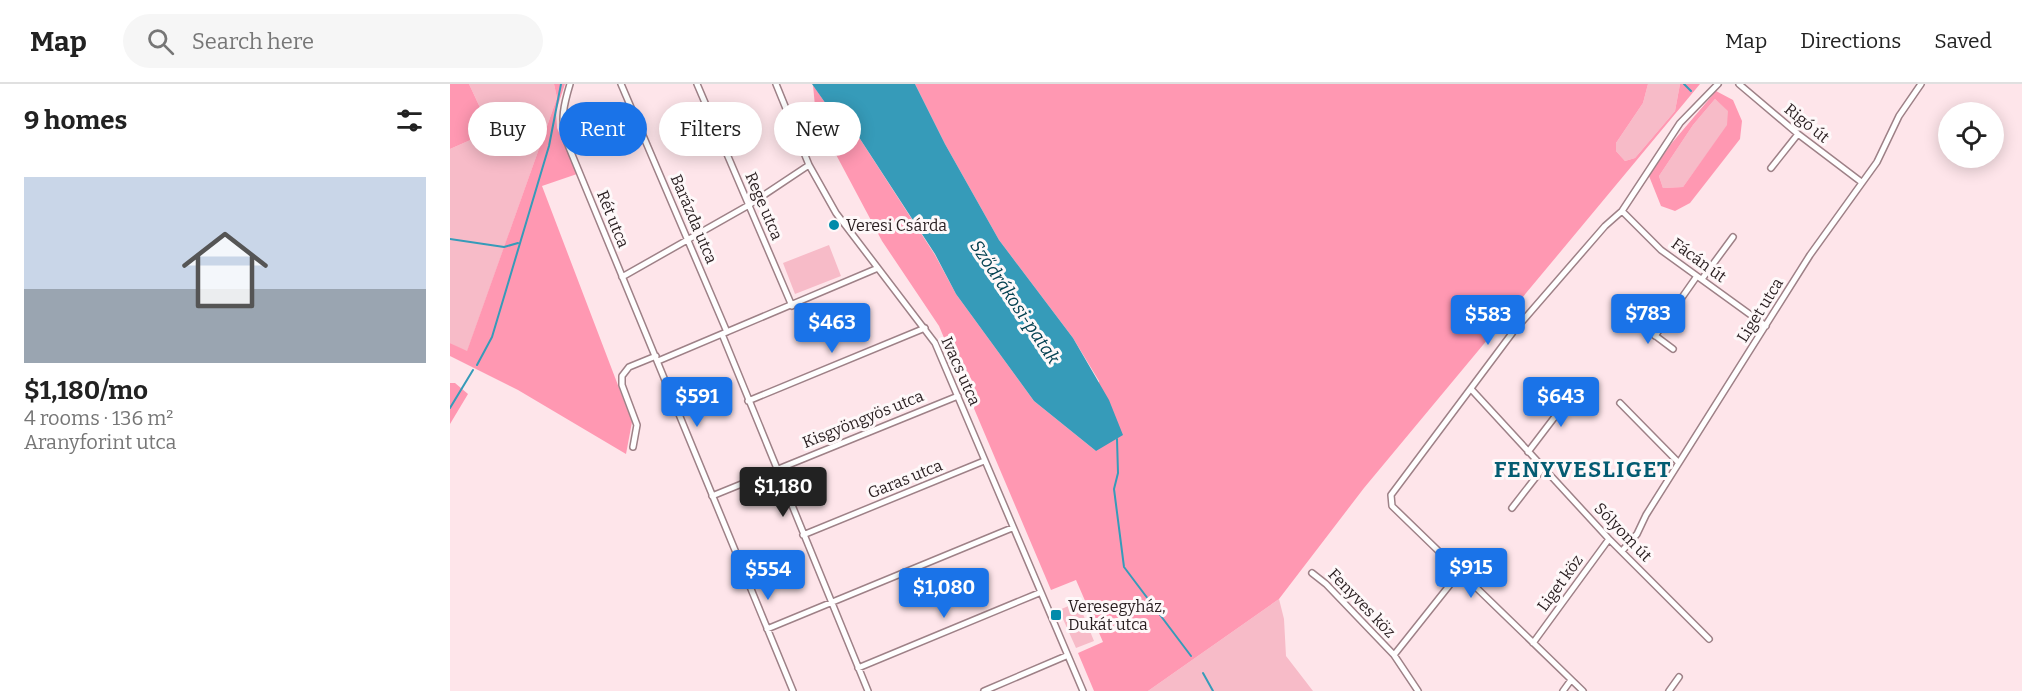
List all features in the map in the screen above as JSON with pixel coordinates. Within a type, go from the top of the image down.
[{"type":"street","name":"Rét utca","points":[[570,84],[563,109],[562,126],[793,691]]},
{"type":"street","name":"Barázda utca","points":[[621,84],[688,240],[748,401],[868,691]]},
{"type":"street","name":"Rege utca","points":[[697,84],[792,306]]},
{"type":"street","name":"Ivacs utca","points":[[776,84],[809,165],[836,213],[935,343],[1039,593],[1083,691]]},
{"type":"street","points":[[1583,691],[1392,506],[1391,495],[1513,332],[1605,226],[1622,211],[1680,123],[1718,84]]},
{"type":"street","name":"Rigó út","points":[[1739,84],[1798,134],[1860,181]]},
{"type":"street","name":"Liget utca","points":[[1622,551],[1637,534],[1678,462],[1810,255],[1860,181],[1877,162],[1899,116],[1921,84]]},
{"type":"street","points":[[1771,168],[1798,134]]},
{"type":"street","points":[[622,277],[748,205],[809,165]]},
{"type":"street","name":"Fácán út","points":[[1622,211],[1661,250],[1766,326]]},
{"type":"street","points":[[1655,336],[1733,237]]},
{"type":"street","points":[[633,447],[637,425],[624,391],[622,376],[628,367],[724,333],[878,268]]},
{"type":"street","points":[[1637,322],[1673,349]]},
{"type":"street","points":[[748,401],[925,328]]},
{"type":"street","name":"Sólyom út","points":[[1471,389],[1609,539],[1709,639]]},
{"type":"street","points":[[1528,452],[1576,389]]},
{"type":"street","name":"Kisgyöngyös utca","points":[[712,496],[775,468],[958,396]]},
{"type":"street","points":[[1620,403],[1678,462]]},
{"type":"street","name":"Garas utca","points":[[803,535],[984,461]]},
{"type":"street","points":[[1512,508],[1543,468]]},
{"type":"street","points":[[766,629],[1012,528]]},
{"type":"street","name":"Liget köz","points":[[1533,643],[1609,539]]},
{"type":"street","name":"Fenyves köz","points":[[1312,573],[1326,584],[1394,655],[1460,572]]},
{"type":"street","points":[[858,668],[1039,593]]},
{"type":"street","points":[[1394,655],[1418,691]]},
{"type":"street","points":[[984,691],[1066,656]]},
{"type":"street","points":[[1669,691],[1679,677]]},
{"type":"street","points":[[1563,691],[1571,680]]},
{"type":"shaded area","points":[[450,84],[469,84],[477,102],[468,102],[468,141],[450,149]]},
{"type":"shaded area","points":[[469,84],[554,84],[557,98],[547,126],[547,102],[477,102]]},
{"type":"shaded area","points":[[554,84],[565,84],[556,111],[559,156],[569,156],[577,174],[542,186],[632,422],[626,454],[518,390],[450,356],[450,343],[467,351],[536,156],[547,156],[547,126],[557,98]]},
{"type":"shaded area","points":[[915,84],[1648,84],[1643,103],[1616,143],[1616,151],[1625,161],[1635,158],[1675,111],[1680,84],[1700,84],[1364,488],[1279,599],[1148,691],[1094,691],[1078,653],[1103,642],[1076,580],[1051,590],[939,326],[882,241],[837,156],[861,156],[861,140],[935,255],[956,294],[1034,401],[1096,451],[1099,381],[1073,338],[999,240],[945,144]]},
{"type":"shaded area","points":[[1648,84],[1680,84],[1675,111],[1635,158],[1625,161],[1616,151],[1616,143],[1643,103]]},
{"type":"shaded area","points":[[813,85],[825,102],[815,102]]},
{"type":"shaded area","points":[[1716,91],[1733,100],[1742,121],[1740,139],[1690,203],[1675,211],[1661,206],[1649,176],[1671,144]],"holes":[[[1715,99],[1728,111],[1727,125],[1683,187],[1663,188],[1659,176],[1693,125]]]},
{"type":"shaded area","points":[[1715,99],[1728,110],[1728,125],[1683,187],[1663,188],[1659,176],[1693,125]]},
{"type":"shaded area","points":[[468,141],[468,156],[536,156],[467,352],[450,343],[450,149]]},
{"type":"shaded area","points":[[829,245],[841,276],[795,294],[783,263]]},
{"type":"shaded area","points":[[450,383],[455,383],[468,394],[450,424]]},
{"type":"shaded area","points":[[1279,599],[1284,619],[1286,656],[1313,691],[1148,691]]},
{"type":"shaded area","points":[[1078,602],[1094,641],[1076,648],[1059,610]]},
{"type":"water","points":[[812,84],[915,84],[945,144],[999,240],[1073,338],[1109,400],[1123,435],[1096,451],[1034,401],[956,294],[935,254],[861,140],[861,102],[825,102]]},
{"type":"waterway","points":[[477,365],[492,337],[549,146],[561,84]]},
{"type":"waterway","points":[[1684,84],[1691,91]]},
{"type":"waterway","points":[[450,239],[504,247],[518,243]]},
{"type":"waterway","points":[[450,408],[473,370]]},
{"type":"waterway","name":"Sződrákosi-patak","points":[[1117,439],[1118,473],[1114,489],[1124,567],[1191,656]]},
{"type":"waterway","name":"Sződrákosi-patak","points":[[1203,673],[1213,691]]},
{"type":"place","name":"Veresi Csárda","points":[[834,225]]},
{"type":"place","name":"Veresegyház, Dukát utca","points":[[1056,615]]},
{"type":"district","name":"FENYVESLIGET","points":[[1583,469]]}]
